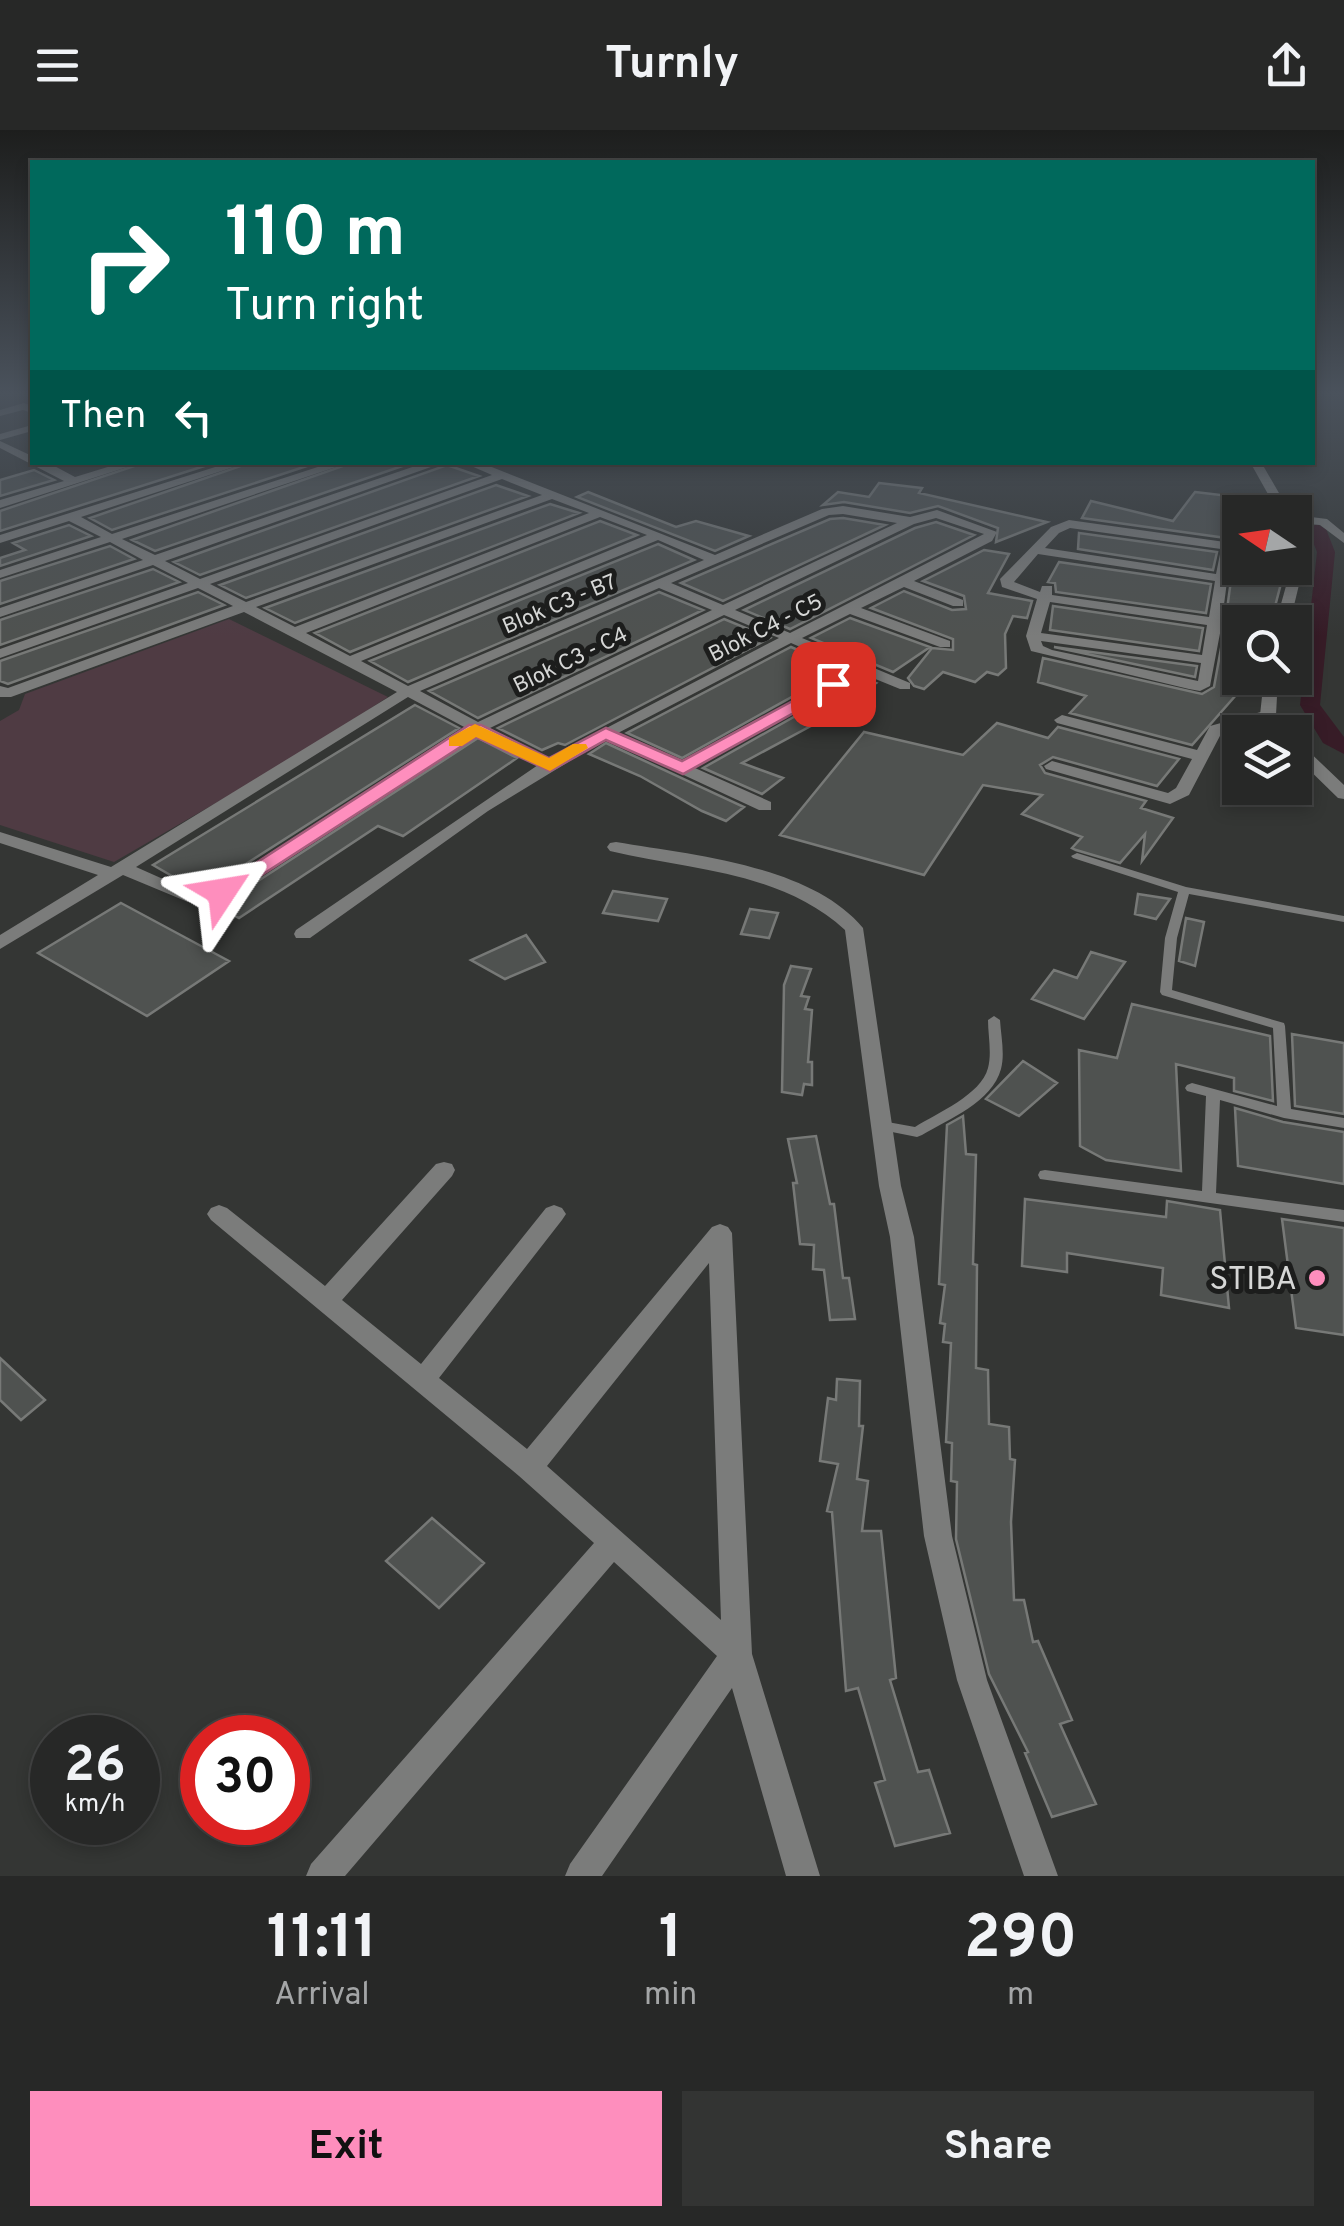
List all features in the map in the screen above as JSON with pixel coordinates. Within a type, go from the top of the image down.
[{"type":"street","points":[[58,473],[75,482]]},
{"type":"street","points":[[0,504],[102,473]]},
{"type":"street","points":[[0,538],[209,473]]},
{"type":"street","points":[[0,574],[311,473]]},
{"type":"street","points":[[0,612],[407,473]]},
{"type":"street","points":[[496,473],[721,558]]},
{"type":"street","points":[[1261,473],[1274,495]]},
{"type":"street","points":[[169,475],[183,482]]},
{"type":"street","points":[[0,654],[502,476]]},
{"type":"street","points":[[0,712],[8,704],[3,692],[246,608],[549,496]]},
{"type":"street","name":"Blok C3 - B7","points":[[0,943],[408,691],[826,512],[843,510],[910,521]]},
{"type":"street","points":[[293,633],[600,514]]},
{"type":"street","name":"Blok C3 - C4","points":[[110,874],[198,898],[222,892],[475,729],[910,521],[933,514],[983,528]]},
{"type":"street","points":[[72,518],[550,766]]},
{"type":"street","points":[[1312,522],[1328,524],[1344,539]]},
{"type":"street","points":[[1046,592],[1032,636],[1032,644],[1042,651],[1195,686],[1204,683],[1216,617],[1220,578],[1228,546],[1221,543],[1069,524],[1054,530],[1006,581],[1026,590],[1046,592],[1216,617],[1222,618]]},
{"type":"street","name":"Blok C4 - C5","points":[[303,934],[550,766],[606,733],[988,538],[991,532],[983,528]]},
{"type":"street","points":[[349,661],[658,534]]},
{"type":"street","points":[[1036,550],[1220,578]]},
{"type":"street","points":[[904,582],[958,603]]},
{"type":"street","points":[[661,584],[905,686]]},
{"type":"street","points":[[850,608],[945,644]]},
{"type":"street","points":[[1216,617],[1222,620]]},
{"type":"street","points":[[1032,636],[1208,660]]},
{"type":"street","points":[[683,768],[863,668]]},
{"type":"street","points":[[1052,766],[1170,799],[1183,791],[1200,756],[1222,725],[1268,714],[1269,695]]},
{"type":"street","points":[[1062,720],[1200,756]]},
{"type":"street","points":[[606,733],[766,806]]},
{"type":"street","points":[[1312,763],[1344,794]]},
{"type":"street","points":[[0,837],[110,874]]},
{"type":"street","points":[[616,847],[722,864],[828,904],[854,928],[902,1238],[938,1536],[972,1680],[1040,1876]]},
{"type":"street","points":[[0,852],[110,874]]},
{"type":"street","points":[[326,1301],[444,1170]]},
{"type":"street","points":[[220,1214],[529,1467],[738,1654]]},
{"type":"street","points":[[423,1380],[554,1214]]},
{"type":"street","points":[[529,1467],[720,1233],[738,1654],[803,1876]]},
{"type":"street","points":[[323,1876],[613,1542]]},
{"type":"street","points":[[582,1876],[738,1654]]},
{"type":"lane","points":[[1077,856],[1184,890],[1344,919]]},
{"type":"lane","points":[[1184,890],[1170,938],[1166,992],[1279,1026],[1284,1112]]},
{"type":"lane","points":[[882,1126],[917,1132],[977,1092],[996,1064],[994,1020]]},
{"type":"lane","points":[[1192,1088],[1344,1123]]},
{"type":"lane","points":[[1209,1196],[1214,1096]]},
{"type":"lane","points":[[1045,1175],[1344,1216]]},
{"type":"shaded area","points":[[229,619],[388,697],[292,759],[114,862],[0,825],[0,721],[19,710],[25,694]]},
{"type":"building","points":[[41,473],[54,480],[0,496],[0,480]]},
{"type":"building","points":[[112,473],[181,473],[0,531],[0,511]]},
{"type":"building","points":[[219,473],[284,473],[112,530],[90,518]]},
{"type":"building","points":[[321,473],[381,473],[155,551],[132,540]]},
{"type":"building","points":[[423,473],[479,476],[200,575],[174,562]]},
{"type":"building","points":[[879,483],[922,488],[919,493],[1047,522],[996,542],[998,528],[938,506],[910,513],[844,502],[823,505],[838,492],[869,497]]},
{"type":"building","points":[[496,485],[528,496],[246,598],[220,585]]},
{"type":"building","points":[[588,492],[676,527],[696,521],[749,536],[715,551],[577,497]]},
{"type":"building","points":[[1195,492],[1222,495],[1222,537],[1082,518],[1091,501],[1173,521]]},
{"type":"building","points":[[550,504],[579,513],[295,623],[265,608]]},
{"type":"building","points":[[830,519],[885,525],[723,601],[681,583]]},
{"type":"building","points":[[600,521],[637,535],[350,652],[315,633]]},
{"type":"building","points":[[936,522],[974,535],[790,629],[744,610],[915,528]]},
{"type":"building","points":[[69,525],[91,536],[0,566],[0,558],[25,550],[13,543]]},
{"type":"building","points":[[1079,533],[1217,552],[1213,570],[1078,549]]},
{"type":"building","points":[[658,544],[694,560],[408,682],[370,661]]},
{"type":"building","points":[[110,546],[134,559],[0,604],[0,581]]},
{"type":"building","points":[[984,550],[1009,554],[988,593],[1032,601],[1027,618],[1013,616],[1005,634],[1006,668],[998,675],[987,672],[975,682],[943,672],[924,689],[914,686],[908,678],[932,648],[953,650],[953,639],[871,608],[904,591],[952,610],[966,609],[964,596],[923,581]]},
{"type":"building","points":[[1059,562],[1211,584],[1206,613],[1056,592],[1055,583],[1048,582]]},
{"type":"building","points":[[153,569],[179,582],[0,645],[0,620]]},
{"type":"building","points":[[1230,585],[1281,585],[1275,605],[1228,605]]},
{"type":"building","points":[[198,592],[224,605],[8,684],[0,681],[0,661]]},
{"type":"building","points":[[659,592],[703,610],[478,718],[429,691]]},
{"type":"building","points":[[1053,606],[1203,628],[1199,651],[1050,630]]},
{"type":"building","points":[[850,618],[930,647],[893,672],[811,638]]},
{"type":"building","points":[[724,619],[770,638],[565,745],[558,743],[542,750],[498,728]]},
{"type":"building","points":[[1222,643],[1222,695],[1236,695],[1192,745],[1070,713],[1086,696],[1038,682],[1043,658],[1202,694],[1214,687]]},
{"type":"building","points":[[791,647],[842,669],[682,758],[627,733]]},
{"type":"building","points":[[1054,647],[1197,666],[1195,677]]},
{"type":"building","points":[[863,678],[876,683],[822,720],[742,763],[783,778],[762,794],[703,768]]},
{"type":"building","points":[[415,705],[459,728],[216,883],[191,887],[153,865]]},
{"type":"building","points":[[997,723],[1048,738],[1058,727],[1179,759],[1157,786],[1053,757],[1040,765],[1045,773],[1146,801],[1141,808],[1173,818],[1142,861],[1145,834],[1120,863],[1076,850],[1072,848],[1082,837],[1022,814],[1042,795],[983,785],[924,875],[780,835],[864,732],[963,755]]},
{"type":"building","points":[[478,738],[517,758],[403,836],[378,826],[239,918],[209,903],[230,899]]},
{"type":"building","points":[[606,743],[744,807],[726,821],[702,811],[640,776],[589,754]]},
{"type":"building","points":[[613,891],[667,899],[658,921],[603,913]]},
{"type":"building","points":[[1138,894],[1170,899],[1156,919],[1135,914]]},
{"type":"building","points":[[121,903],[229,961],[147,1016],[38,953]]},
{"type":"building","points":[[750,909],[778,913],[769,938],[741,934]]},
{"type":"building","points":[[1186,918],[1204,922],[1195,966],[1179,961]]},
{"type":"building","points":[[526,935],[545,962],[505,979],[471,960]]},
{"type":"building","points":[[1091,952],[1125,962],[1084,1019],[1032,999],[1054,970],[1077,978]]},
{"type":"building","points":[[791,966],[811,969],[801,996],[809,997],[805,1009],[812,1010],[808,1062],[812,1062],[812,1085],[804,1084],[802,1095],[782,1092],[784,985]]},
{"type":"building","points":[[1132,1004],[1270,1036],[1273,1101],[1234,1091],[1234,1078],[1176,1064],[1181,1171],[1106,1160],[1080,1146],[1079,1050],[1117,1058]]},
{"type":"building","points":[[1292,1034],[1344,1043],[1344,1114],[1295,1106]]},
{"type":"building","points":[[1023,1061],[1057,1083],[1019,1116],[986,1099]]},
{"type":"building","points":[[1235,1108],[1283,1122],[1344,1132],[1344,1184],[1238,1166]]},
{"type":"building","points":[[963,1116],[966,1154],[976,1155],[976,1368],[988,1370],[989,1424],[1009,1427],[1010,1459],[1015,1460],[1011,1522],[1014,1600],[1024,1600],[1033,1642],[1038,1641],[1072,1720],[1060,1724],[1096,1804],[1052,1817],[1025,1753],[1028,1752],[989,1674],[956,1539],[957,1482],[951,1481],[952,1443],[946,1442],[951,1343],[943,1342],[945,1324],[940,1323],[945,1285],[939,1284],[947,1125]]},
{"type":"building","points":[[816,1136],[830,1204],[834,1204],[843,1278],[849,1278],[855,1319],[830,1320],[824,1270],[813,1269],[814,1245],[800,1244],[793,1183],[797,1183],[788,1139]]},
{"type":"building","points":[[1025,1199],[1166,1217],[1167,1201],[1220,1210],[1229,1308],[1161,1295],[1163,1268],[1067,1253],[1067,1272],[1022,1266]]},
{"type":"building","name":"STIBA","points":[[1282,1219],[1344,1228],[1344,1335],[1296,1328]]},
{"type":"building","points":[[0,1358],[45,1400],[21,1420],[0,1400]]},
{"type":"building","points":[[837,1379],[860,1381],[859,1426],[863,1426],[857,1479],[868,1481],[862,1531],[881,1531],[896,1678],[890,1680],[918,1772],[929,1770],[950,1833],[895,1846],[875,1783],[885,1780],[858,1688],[846,1691],[832,1512],[827,1511],[838,1464],[820,1461],[828,1398],[836,1400]]},
{"type":"building","points":[[432,1518],[484,1563],[439,1608],[386,1561]]},
{"type":"waterway","points":[[1317,529],[1326,552],[1310,705],[1331,738],[1344,747]]},
{"type":"slow traffic","points":[[455,742],[475,729],[550,766],[579,748]]},
{"type":"place","name":"STIBA","points":[[1317,1278]]},
{"type":"route","points":[[222,892],[475,729],[550,766],[606,733],[683,768],[833,684]]}]
